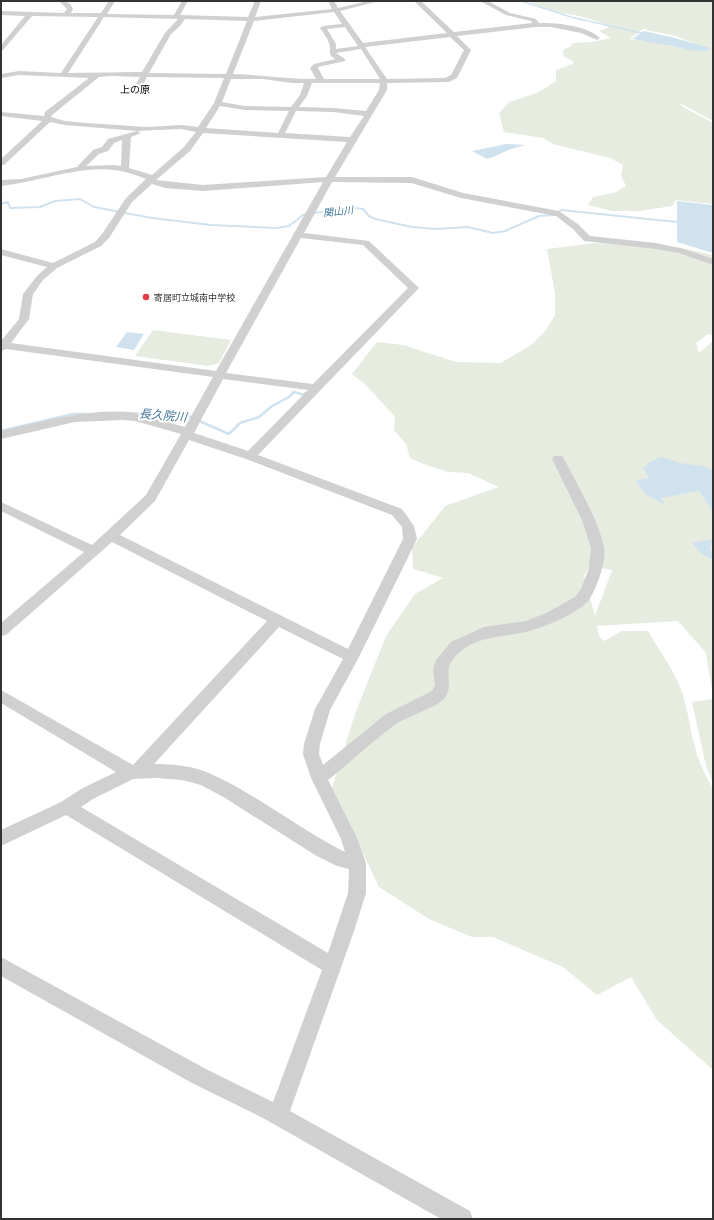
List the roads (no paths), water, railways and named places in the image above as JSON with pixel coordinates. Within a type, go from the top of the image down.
[{"type":"street","points":[[62,1],[68,5],[70,9],[66,15]]},
{"type":"street","points":[[63,75],[112,1]]},
{"type":"street","points":[[89,81],[140,84],[168,33],[178,25],[179,17],[185,1]]},
{"type":"street","points":[[2,346],[24,319],[28,294],[40,278],[54,266],[98,244],[106,236],[129,200],[187,150],[218,103],[258,1]]},
{"type":"street","points":[[1,631],[111,536],[151,498],[329,180],[383,90],[384,81],[331,1]]},
{"type":"street","points":[[2,15],[103,15],[250,19],[336,10],[376,1]]},
{"type":"street","points":[[1,76],[19,73],[63,75],[146,74],[259,77],[292,81],[446,80],[454,76],[468,50],[417,1]]},
{"type":"street","points":[[483,1],[508,14],[534,20],[536,25]]},
{"type":"street","points":[[1,49],[4,40],[30,14]]},
{"type":"street","points":[[332,52],[361,46],[451,34],[536,25],[551,25],[582,31],[597,38]]},
{"type":"street","points":[[320,81],[320,77],[314,68],[316,65],[343,60],[334,56],[332,52],[333,44],[323,28],[347,26]]},
{"type":"street","points":[[1,164],[48,119],[48,114],[55,107],[97,75]]},
{"type":"street","points":[[256,86],[259,77]]},
{"type":"street","points":[[280,136],[298,101],[303,96],[309,81]]},
{"type":"street","points":[[218,103],[245,108],[348,111],[368,114]]},
{"type":"street","points":[[1,114],[48,119],[79,125],[147,129],[181,127],[201,130],[352,140]]},
{"type":"street","points":[[81,168],[82,165],[96,152],[105,149],[111,141],[147,129]]},
{"type":"street","points":[[125,168],[125,148],[127,136]]},
{"type":"street","points":[[1,183],[16,182],[95,166],[125,168],[141,173],[151,180],[164,185],[204,188],[329,180],[412,180],[461,195],[559,214],[576,227],[587,239],[656,246],[682,251],[713,262]]},
{"type":"street","points":[[250,456],[414,288],[366,243],[298,235]]},
{"type":"street","points":[[1,252],[54,266]]},
{"type":"street","points":[[2,346],[315,388]]},
{"type":"street","points":[[1,435],[74,418],[135,417],[188,433],[397,512],[408,526],[410,539],[352,657],[323,709],[312,744],[311,754],[319,778],[349,838],[357,863],[357,893],[278,1116]]},
{"type":"street","points":[[319,778],[390,719],[438,695],[442,685],[440,669],[443,660],[456,646],[484,632],[528,626],[556,614],[580,600],[587,590],[596,568],[598,548],[588,520],[558,459]]},
{"type":"street","points":[[1,506],[93,551]]},
{"type":"street","points":[[111,536],[352,657]]},
{"type":"street","points":[[1,838],[67,807],[87,794],[134,771],[277,619]]},
{"type":"street","points":[[1,696],[134,771],[182,773],[205,780],[231,793],[321,849],[343,860],[357,863]]},
{"type":"street","points":[[67,807],[332,966]]},
{"type":"street","points":[[1,966],[199,1076],[278,1116],[462,1219]]},
{"type":"water","points":[[644,31],[710,48],[706,51],[688,50],[632,39]]},
{"type":"water","points":[[506,144],[525,145],[487,159],[472,151]]},
{"type":"water","points":[[677,201],[713,205],[713,253],[677,242]]},
{"type":"water","points":[[127,332],[144,334],[134,350],[116,347]]},
{"type":"water","points":[[661,457],[680,463],[707,467],[712,471],[713,512],[699,491],[661,498],[665,505],[645,494],[636,480],[649,478],[643,468],[650,462]]},
{"type":"water","points":[[713,539],[710,548],[713,553],[713,560],[702,554],[692,543]]},
{"type":"waterway","points":[[521,1],[571,17],[645,34]]},
{"type":"waterway","name":"関山川","points":[[1,204],[8,202],[10,208],[40,207],[55,201],[80,199],[94,207],[152,218],[211,225],[276,228],[289,226],[303,215],[307,214]]},
{"type":"waterway","name":"関山川","points":[[313,213],[355,208],[363,209],[369,216],[375,219],[412,227],[437,229],[468,227],[493,233],[505,231],[539,216],[555,215],[561,210],[677,222]]},
{"type":"waterway","name":"長久院川","points":[[126,413],[188,416],[229,434],[240,423],[259,417],[272,406],[289,397],[294,392],[304,395],[305,393]]},
{"type":"waterway","name":"長久院川","points":[[1,431],[73,414],[86,414]]},
{"type":"place","name":"寄居町立城南中学校","points":[[146,297]]},
{"type":"district","name":"上の原","points":[[135,89]]}]
